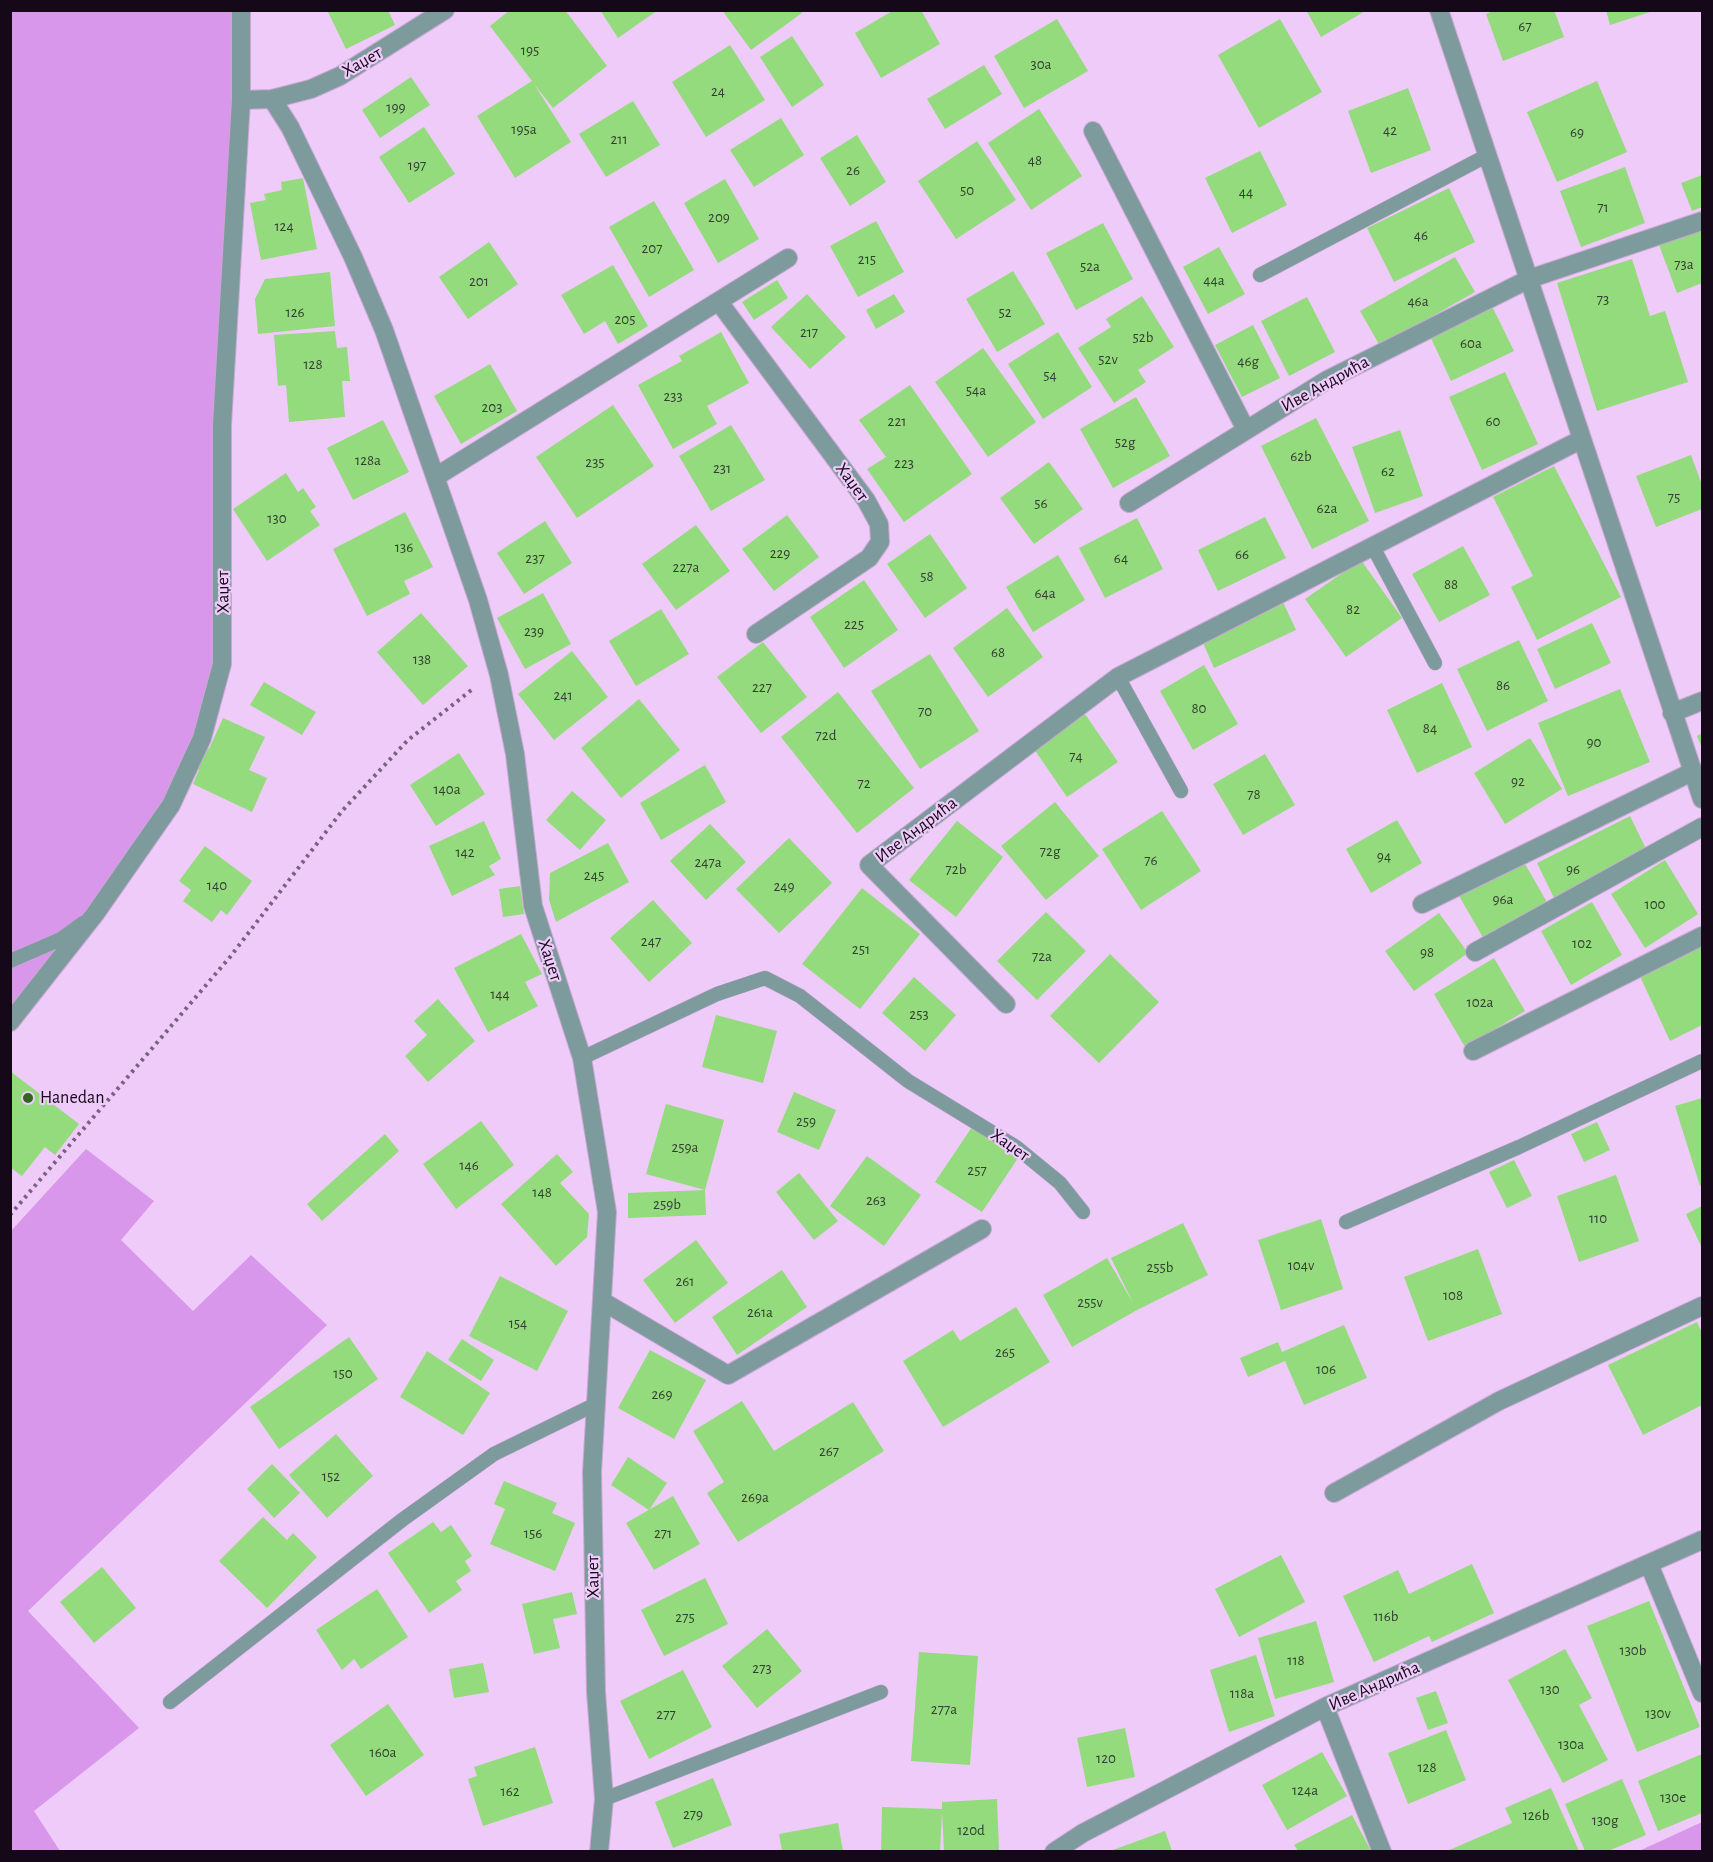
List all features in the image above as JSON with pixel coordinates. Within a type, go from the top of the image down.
[{"type":"street","name":"Хаџет","points":[[10,1022],[94,915],[171,805],[202,738],[222,664],[222,425],[241,100],[241,10]]},
{"type":"street","name":"Хаџет","points":[[241,100],[272,99],[311,89],[340,76],[445,10]]},
{"type":"street","points":[[1439,10],[1702,799]]},
{"type":"street","name":"Хаџет","points":[[272,99],[290,128],[353,257],[384,330],[437,476],[478,600],[499,675],[515,754],[533,906],[582,1058],[607,1212],[592,1472],[594,1614],[604,1799],[599,1851]]},
{"type":"street","points":[[1093,131],[1246,430]]},
{"type":"street","name":"Иве Андрића","points":[[1128,503],[1327,380],[1529,279],[1702,221]]},
{"type":"street","points":[[437,476],[788,258]]},
{"type":"street","name":"Хаџет","points":[[719,302],[866,500],[879,524],[880,542],[869,558],[756,634]]},
{"type":"street","name":"Иве Андрића","points":[[1006,1004],[869,865],[1118,677],[1582,439]]},
{"type":"street","points":[[1672,713],[1702,701]]},
{"type":"street","points":[[1422,904],[1694,771]]},
{"type":"street","points":[[1475,952],[1702,827]]},
{"type":"street","points":[[1473,1051],[1702,936]]},
{"type":"street","points":[[602,1301],[728,1376],[982,1229]]},
{"type":"street","points":[[1334,1493],[1499,1401],[1702,1306]]},
{"type":"street","name":"Иве Андрића","points":[[1054,1851],[1083,1833],[1325,1707],[1702,1540]]},
{"type":"street","points":[[1649,1564],[1702,1693]]},
{"type":"street","points":[[1325,1707],[1382,1851]]},
{"type":"lane","points":[[1260,275],[1488,155]]},
{"type":"lane","points":[[1373,547],[1435,663]]},
{"type":"lane","points":[[1118,677],[1181,790]]},
{"type":"lane","points":[[10,961],[61,939],[94,915]]},
{"type":"lane","name":"Хаџет","points":[[582,1058],[717,994],[765,978],[800,996],[908,1081],[1016,1147],[1060,1183],[1083,1212]]},
{"type":"lane","points":[[1346,1222],[1519,1147],[1702,1061]]},
{"type":"lane","points":[[170,1702],[402,1520],[494,1454],[596,1404]]},
{"type":"lane","points":[[604,1799],[881,1692]]},
{"type":"path","points":[[10,1215],[230,957],[342,811],[408,740],[464,694],[499,675]]},
{"type":"shaded area","points":[[11,11],[241,11],[222,664],[171,805],[11,1022]]},
{"type":"shaded area","points":[[86,1149],[154,1201],[121,1240],[193,1311],[251,1255],[327,1325],[28,1611],[139,1728],[34,1811],[60,1851],[11,1851],[11,1231]]},
{"type":"shaded area","points":[[1702,1822],[1702,1851],[1639,1851]]},
{"type":"building","points":[[327,10],[388,10],[395,25],[346,49]]},
{"type":"building","points":[[510,10],[565,10],[607,66],[553,108],[534,84],[571,142],[515,178],[477,116],[532,81],[490,26]]},
{"type":"building","points":[[600,10],[658,10],[618,38]]},
{"type":"building","points":[[722,10],[800,10],[802,13],[751,50]]},
{"type":"building","points":[[894,10],[921,10],[940,44],[881,78],[855,33]]},
{"type":"building","points":[[1306,10],[1367,10],[1321,37]]},
{"type":"building","points":[[1495,10],[1554,10],[1564,37],[1503,61],[1486,14]]},
{"type":"building","points":[[1606,10],[1653,10],[1653,11],[1610,25]]},
{"type":"building","points":[[1057,19],[1088,71],[1024,108],[994,56]]},
{"type":"building","points":[[1280,19],[1322,92],[1259,128],[1218,55]]},
{"type":"building","points":[[792,36],[824,85],[792,107],[760,57]]},
{"type":"building","points":[[730,45],[765,100],[706,137],[672,82]]},
{"type":"building","points":[[984,65],[1002,94],[945,129],[927,99]]},
{"type":"building","points":[[411,77],[430,105],[380,138],[362,110]]},
{"type":"building","points":[[1597,81],[1627,152],[1557,182],[1527,112]]},
{"type":"building","points":[[1408,88],[1431,150],[1371,173],[1348,111]]},
{"type":"building","points":[[633,101],[660,145],[606,177],[579,134]]},
{"type":"building","points":[[1039,109],[1082,176],[1031,210],[988,143]]},
{"type":"building","points":[[781,118],[804,155],[754,187],[730,150]]},
{"type":"building","points":[[424,127],[455,174],[409,203],[379,157]]},
{"type":"building","points":[[857,135],[886,182],[850,206],[820,158]]},
{"type":"building","points":[[977,141],[1016,200],[956,239],[918,181]]},
{"type":"building","points":[[1260,151],[1287,205],[1232,233],[1205,178]]},
{"type":"building","points":[[1625,167],[1645,223],[1581,247],[1560,191]]},
{"type":"building","points":[[1702,175],[1702,207],[1692,211],[1681,183]]},
{"type":"building","points":[[303,178],[317,249],[261,260],[250,203],[266,200],[264,194],[282,190],[281,182]]},
{"type":"building","points":[[725,179],[759,239],[718,263],[684,203]]},
{"type":"building","points":[[1449,188],[1475,242],[1394,282],[1367,228]]},
{"type":"building","points":[[654,201],[694,270],[649,297],[609,227]]},
{"type":"building","points":[[876,221],[904,272],[858,297],[830,246]]},
{"type":"building","points":[[1103,223],[1133,279],[1076,310],[1046,253]]},
{"type":"building","points":[[1702,229],[1702,283],[1677,293],[1659,245]]},
{"type":"building","points":[[489,242],[518,284],[468,319],[439,277]]},
{"type":"building","points":[[1219,247],[1245,294],[1208,314],[1183,267]]},
{"type":"building","points":[[1455,257],[1475,292],[1380,346],[1360,311]]},
{"type":"building","points":[[1632,259],[1650,316],[1665,311],[1688,382],[1597,411],[1557,283]]},
{"type":"building","points":[[613,265],[648,326],[618,344],[605,321],[584,334],[561,295]]},
{"type":"building","points":[[1013,271],[1045,324],[997,352],[966,299]]},
{"type":"building","points":[[330,272],[335,326],[258,334],[255,299],[265,279]]},
{"type":"building","points":[[777,280],[788,298],[754,320],[742,302]]},
{"type":"building","points":[[807,294],[846,337],[810,369],[771,327]]},
{"type":"building","points":[[894,294],[905,312],[876,329],[866,310]]},
{"type":"building","points":[[1142,296],[1174,347],[1138,370],[1146,382],[1114,403],[1078,348],[1111,327],[1106,319]]},
{"type":"building","points":[[1307,297],[1335,352],[1289,376],[1261,321]]},
{"type":"building","points":[[1491,304],[1514,351],[1451,381],[1429,334]]},
{"type":"building","points":[[1253,325],[1280,378],[1242,397],[1215,345]]},
{"type":"building","points":[[335,331],[337,348],[347,347],[350,381],[342,381],[345,417],[289,422],[286,385],[278,386],[274,335]]},
{"type":"building","points":[[721,332],[749,383],[707,406],[717,424],[673,449],[638,385],[682,361],[679,356]]},
{"type":"building","points":[[1058,332],[1092,387],[1043,419],[1008,364]]},
{"type":"building","points":[[983,348],[1036,422],[988,457],[935,382]]},
{"type":"building","points":[[490,364],[517,411],[461,444],[434,396]]},
{"type":"building","points":[[1505,372],[1538,444],[1482,470],[1449,397]]},
{"type":"building","points":[[910,385],[972,474],[904,522],[867,469],[886,457],[859,420]]},
{"type":"building","points":[[1136,397],[1170,456],[1113,488],[1080,429]]},
{"type":"building","points":[[613,405],[654,466],[577,518],[536,457]]},
{"type":"building","points":[[1316,418],[1369,521],[1312,549],[1261,446]]},
{"type":"building","points":[[383,420],[409,472],[353,500],[327,448]]},
{"type":"building","points":[[731,425],[765,480],[711,511],[679,456]]},
{"type":"building","points":[[1400,430],[1423,496],[1375,513],[1352,447]]},
{"type":"building","points":[[1691,455],[1702,485],[1702,509],[1656,527],[1636,476]]},
{"type":"building","points":[[1049,462],[1083,509],[1034,544],[1000,498]]},
{"type":"building","points":[[1554,466],[1621,597],[1537,640],[1511,587],[1533,576],[1493,497]]},
{"type":"building","points":[[286,473],[298,492],[303,488],[316,507],[310,511],[320,525],[267,561],[233,509]]},
{"type":"building","points":[[405,512],[433,567],[404,581],[410,594],[367,616],[333,549]]},
{"type":"building","points":[[787,515],[819,557],[774,591],[742,549]]},
{"type":"building","points":[[1265,517],[1286,558],[1218,591],[1198,550]]},
{"type":"building","points":[[1137,518],[1163,569],[1105,598],[1079,548]]},
{"type":"building","points":[[545,521],[572,563],[524,594],[497,553]]},
{"type":"building","points":[[696,525],[730,571],[676,610],[642,564]]},
{"type":"building","points":[[930,534],[967,588],[925,618],[887,564]]},
{"type":"building","points":[[1463,546],[1490,595],[1439,622],[1412,574]]},
{"type":"building","points":[[1058,555],[1085,600],[1033,632],[1006,587]]},
{"type":"building","points":[[1361,560],[1402,618],[1346,657],[1305,599]]},
{"type":"building","points":[[864,580],[898,630],[844,668],[810,617]]},
{"type":"building","points":[[543,593],[571,644],[525,669],[497,618]]},
{"type":"building","points":[[1281,598],[1296,630],[1214,668],[1200,636]]},
{"type":"building","points":[[1007,608],[1043,657],[988,697],[953,648]]},
{"type":"building","points":[[661,609],[689,654],[636,686],[609,641]]},
{"type":"building","points":[[421,613],[468,666],[423,705],[377,652]]},
{"type":"building","points":[[1592,623],[1611,663],[1555,689],[1537,649]]},
{"type":"building","points":[[1519,640],[1548,701],[1487,731],[1457,669]]},
{"type":"building","points":[[763,642],[807,697],[761,733],[717,677]]},
{"type":"building","points":[[572,651],[608,697],[554,740],[518,694]]},
{"type":"building","points":[[930,654],[979,731],[920,769],[871,691]]},
{"type":"building","points":[[1204,665],[1238,724],[1193,750],[1160,691]]},
{"type":"building","points":[[264,682],[316,712],[302,735],[250,705]]},
{"type":"building","points":[[1442,683],[1472,747],[1417,773],[1387,710]]},
{"type":"building","points":[[1620,689],[1650,762],[1568,796],[1538,723]]},
{"type":"building","points":[[838,692],[914,788],[857,833],[781,737]]},
{"type":"building","points":[[639,699],[680,750],[621,798],[581,748]]},
{"type":"building","points":[[1085,714],[1118,762],[1067,797],[1034,749]]},
{"type":"building","points":[[223,718],[265,737],[249,770],[267,778],[252,812],[193,784],[199,770],[193,767],[202,746],[209,749]]},
{"type":"building","points":[[1702,733],[1702,748],[1697,736]]},
{"type":"building","points":[[1530,738],[1562,789],[1505,824],[1474,773]]},
{"type":"building","points":[[459,753],[485,794],[436,826],[410,785]]},
{"type":"building","points":[[1265,754],[1295,805],[1243,835],[1213,784]]},
{"type":"building","points":[[705,765],[726,802],[661,840],[640,803]]},
{"type":"building","points":[[572,791],[606,820],[580,850],[546,820]]},
{"type":"building","points":[[1055,802],[1099,856],[1046,900],[1001,846]]},
{"type":"building","points":[[1162,811],[1201,871],[1141,910],[1102,849]]},
{"type":"building","points":[[1630,816],[1649,855],[1556,902],[1537,863]]},
{"type":"building","points":[[1397,820],[1422,863],[1371,893],[1346,849]]},
{"type":"building","points":[[484,821],[501,859],[489,866],[495,875],[452,896],[429,846]]},
{"type":"building","points":[[957,821],[1003,857],[956,917],[909,880]]},
{"type":"building","points":[[710,824],[746,862],[706,900],[670,861]]},
{"type":"building","points":[[789,838],[832,883],[779,933],[736,889]]},
{"type":"building","points":[[608,843],[629,882],[556,922],[549,900],[550,873]]},
{"type":"building","points":[[205,846],[252,881],[227,915],[221,910],[212,922],[183,901],[191,890],[179,881]]},
{"type":"building","points":[[1521,857],[1548,904],[1485,941],[1458,894]]},
{"type":"building","points":[[1665,860],[1698,914],[1645,948],[1611,894]]},
{"type":"building","points":[[520,886],[524,914],[503,917],[499,889]]},
{"type":"building","points":[[862,888],[920,934],[860,1009],[802,964]]},
{"type":"building","points":[[653,900],[692,943],[649,982],[610,938]]},
{"type":"building","points":[[1592,902],[1622,955],[1571,985],[1541,931]]},
{"type":"building","points":[[1046,912],[1086,951],[1037,1000],[997,961]]},
{"type":"building","points":[[1439,913],[1468,953],[1414,991],[1385,951]]},
{"type":"building","points":[[521,934],[542,974],[525,982],[538,1006],[488,1032],[454,968]]},
{"type":"building","points":[[1702,942],[1702,1025],[1670,1041],[1638,972]]},
{"type":"building","points":[[1110,954],[1159,1002],[1099,1063],[1050,1016]]},
{"type":"building","points":[[1494,958],[1525,1011],[1465,1047],[1434,994]]},
{"type":"building","points":[[914,977],[956,1015],[925,1051],[882,1013]]},
{"type":"building","points":[[438,999],[475,1041],[428,1082],[405,1056],[427,1035],[414,1021]]},
{"type":"building","points":[[716,1015],[777,1031],[763,1083],[702,1067]]},
{"type":"building","name":"Hanedan","points":[[10,1071],[79,1124],[55,1155],[45,1147],[22,1176],[10,1167]]},
{"type":"building","points":[[794,1092],[836,1110],[819,1150],[777,1132]]},
{"type":"building","points":[[1702,1098],[1702,1185],[1700,1186],[1675,1106]]},
{"type":"building","points":[[666,1104],[724,1120],[705,1190],[646,1174]]},
{"type":"building","points":[[481,1121],[514,1165],[456,1209],[423,1164]]},
{"type":"building","points":[[1597,1122],[1610,1150],[1584,1162],[1571,1134]]},
{"type":"building","points":[[972,1127],[1018,1158],[982,1212],[935,1182]]},
{"type":"building","points":[[385,1134],[399,1151],[322,1221],[307,1204]]},
{"type":"building","points":[[557,1154],[573,1172],[560,1183],[589,1214],[587,1237],[556,1266],[501,1204]]},
{"type":"building","points":[[867,1156],[921,1195],[884,1246],[830,1206]]},
{"type":"building","points":[[1514,1160],[1532,1196],[1507,1208],[1489,1172]]},
{"type":"building","points":[[799,1173],[838,1221],[814,1240],[776,1192]]},
{"type":"building","points":[[1616,1175],[1639,1241],[1579,1262],[1557,1196]]},
{"type":"building","points":[[705,1190],[706,1215],[628,1218],[628,1193]]},
{"type":"building","points":[[1702,1206],[1702,1248],[1686,1214]]},
{"type":"building","points":[[1321,1219],[1343,1289],[1281,1310],[1258,1240]]},
{"type":"building","points":[[1183,1223],[1208,1275],[1137,1310],[1072,1347],[1043,1295],[1107,1258],[1133,1303],[1111,1258]]},
{"type":"building","points":[[696,1240],[728,1283],[675,1323],[643,1280]]},
{"type":"building","points":[[1478,1249],[1502,1314],[1428,1341],[1404,1277]]},
{"type":"building","points":[[782,1270],[807,1307],[737,1355],[712,1317]]},
{"type":"building","points":[[500,1276],[568,1311],[537,1371],[469,1336]]},
{"type":"building","points":[[1016,1307],[1050,1362],[943,1427],[903,1361],[953,1330],[960,1341]]},
{"type":"building","points":[[1697,1322],[1702,1333],[1702,1405],[1643,1435],[1608,1365]]},
{"type":"building","points":[[1344,1325],[1367,1378],[1304,1405],[1285,1361],[1248,1377],[1240,1358],[1278,1342],[1282,1352]]},
{"type":"building","points":[[349,1337],[378,1379],[279,1449],[250,1407]]},
{"type":"building","points":[[462,1339],[494,1360],[481,1381],[448,1360]]},
{"type":"building","points":[[650,1350],[706,1380],[674,1439],[618,1408]]},
{"type":"building","points":[[427,1351],[490,1393],[463,1435],[400,1397]]},
{"type":"building","points":[[742,1401],[774,1451],[853,1402],[884,1451],[738,1542],[707,1493],[724,1482],[693,1431]]},
{"type":"building","points":[[336,1434],[373,1476],[327,1518],[289,1475]]},
{"type":"building","points":[[628,1457],[667,1483],[649,1510],[611,1485]]},
{"type":"building","points":[[272,1464],[300,1493],[274,1518],[247,1489]]},
{"type":"building","points":[[504,1481],[557,1503],[552,1513],[575,1523],[555,1571],[490,1544],[505,1509],[494,1504]]},
{"type":"building","points":[[673,1496],[700,1544],[654,1570],[626,1523]]},
{"type":"building","points":[[263,1517],[287,1540],[293,1533],[317,1557],[267,1608],[219,1561]]},
{"type":"building","points":[[433,1522],[441,1532],[451,1525],[472,1556],[465,1561],[471,1571],[456,1581],[462,1590],[429,1613],[388,1553]]},
{"type":"building","points":[[1281,1555],[1305,1602],[1239,1637],[1215,1589]]},
{"type":"building","points":[[1472,1564],[1494,1613],[1432,1642],[1429,1636],[1374,1662],[1343,1596],[1398,1570],[1409,1594]]},
{"type":"building","points":[[102,1567],[136,1608],[94,1643],[60,1602]]},
{"type":"building","points":[[705,1578],[728,1624],[664,1656],[641,1610]]},
{"type":"building","points":[[377,1589],[408,1637],[361,1669],[354,1659],[342,1670],[316,1630]]},
{"type":"building","points":[[572,1592],[577,1614],[553,1619],[560,1648],[534,1654],[522,1604]]},
{"type":"building","points":[[1649,1601],[1700,1727],[1637,1752],[1587,1626]]},
{"type":"building","points":[[1316,1621],[1334,1682],[1275,1699],[1258,1638]]},
{"type":"building","points":[[767,1629],[802,1671],[757,1708],[722,1666]]},
{"type":"building","points":[[1565,1649],[1592,1698],[1579,1705],[1608,1760],[1563,1783],[1508,1680]]},
{"type":"building","points":[[919,1652],[978,1656],[970,1765],[911,1761]]},
{"type":"building","points":[[1256,1655],[1275,1716],[1229,1732],[1210,1670]]},
{"type":"building","points":[[483,1663],[489,1692],[454,1698],[449,1669]]},
{"type":"building","points":[[683,1670],[712,1727],[649,1759],[620,1701]]},
{"type":"building","points":[[1436,1691],[1448,1723],[1428,1730],[1416,1698]]},
{"type":"building","points":[[388,1704],[424,1755],[366,1796],[330,1745]]},
{"type":"building","points":[[1125,1728],[1135,1777],[1087,1787],[1077,1738]]},
{"type":"building","points":[[1446,1730],[1466,1780],[1408,1804],[1388,1753]]},
{"type":"building","points":[[535,1747],[553,1803],[483,1826],[468,1779],[477,1776],[474,1767]]},
{"type":"building","points":[[1322,1752],[1347,1796],[1287,1830],[1262,1785]]},
{"type":"building","points":[[1702,1754],[1702,1813],[1658,1831],[1638,1781]]},
{"type":"building","points":[[713,1778],[732,1825],[673,1848],[655,1802]]},
{"type":"building","points":[[1622,1779],[1646,1835],[1608,1851],[1585,1851],[1565,1804]]},
{"type":"building","points":[[1551,1788],[1579,1851],[1447,1851],[1512,1823],[1505,1808]]},
{"type":"building","points":[[997,1799],[999,1851],[944,1851],[942,1812],[940,1851],[881,1851],[882,1807],[942,1809],[942,1802]]},
{"type":"building","points":[[1352,1815],[1371,1851],[1298,1851],[1294,1845]]},
{"type":"building","points":[[838,1823],[843,1851],[782,1851],[779,1834]]},
{"type":"building","points":[[1165,1831],[1172,1851],[1110,1851]]},
{"type":"place","name":"Hanedan","points":[[28,1098]]}]
